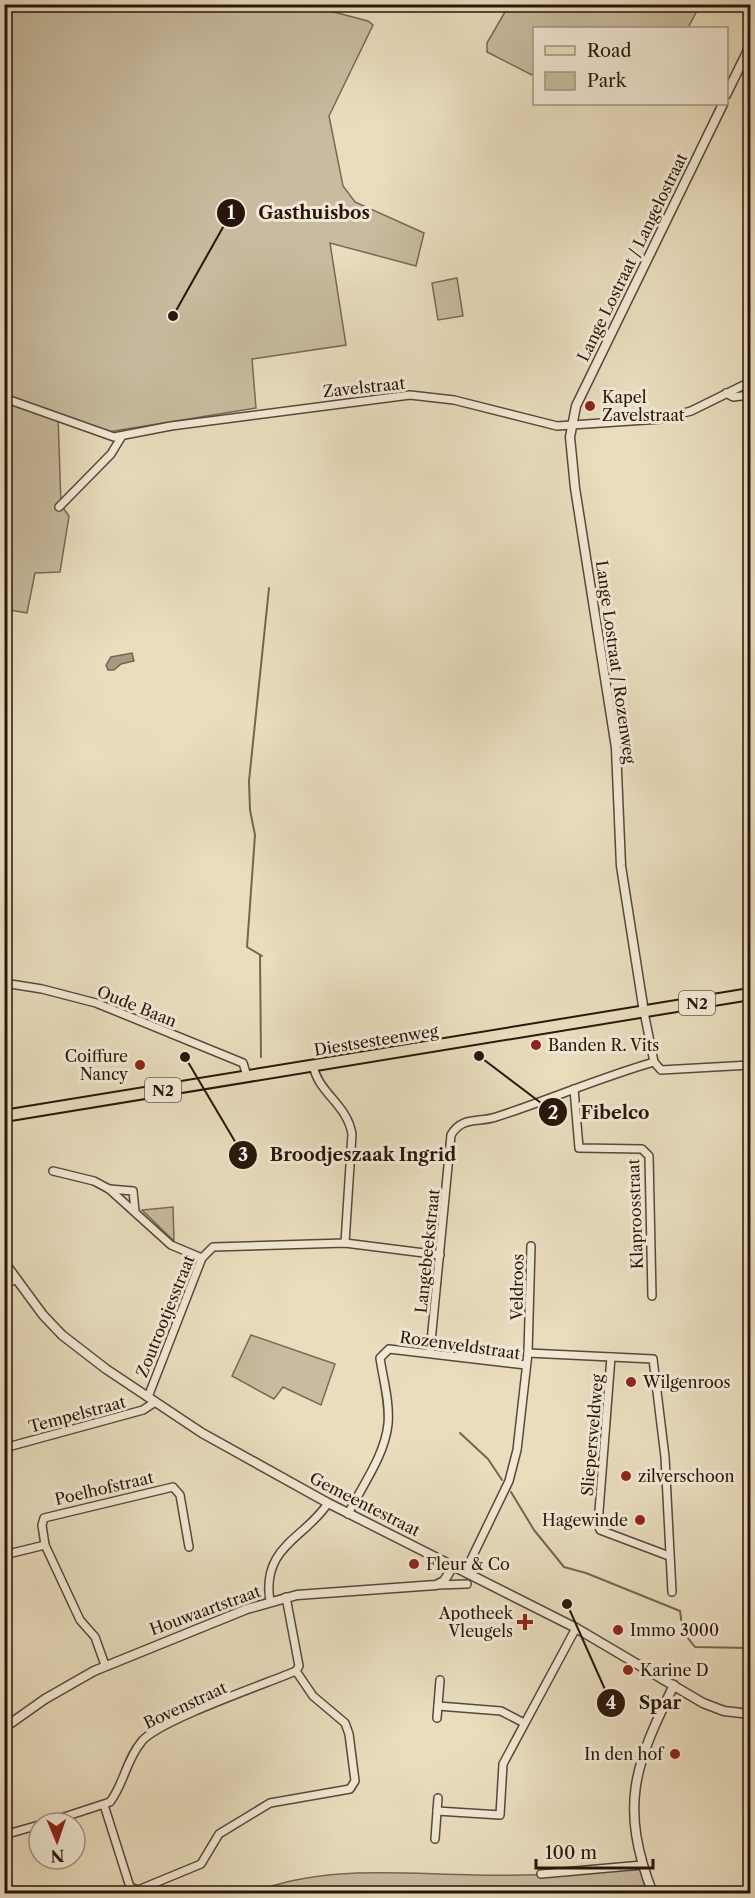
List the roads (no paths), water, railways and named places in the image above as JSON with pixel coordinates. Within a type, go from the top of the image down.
[{"type":"main road","name":"Diestsesteenweg","points":[[5,1115],[750,994]]},
{"type":"street","points":[[728,91],[750,46]]},
{"type":"street","name":"Lange Lostraat / Langelostraat","points":[[571,424],[576,406],[723,105]]},
{"type":"street","name":"Zavelstraat","points":[[4,398],[102,434],[122,436],[182,424],[410,395],[454,400],[551,425],[671,418],[750,382]]},
{"type":"street","name":"Zavelstraat","points":[[726,393],[733,397],[750,395]]},
{"type":"street","name":"Lange Lostraat / Rozenweg","points":[[571,424],[575,488],[616,748],[622,880],[644,1012]]},
{"type":"street","points":[[59,507],[111,454],[122,436]]},
{"type":"street","name":"Oude Baan","points":[[4,983],[51,991],[96,1004],[243,1063],[247,1076]]},
{"type":"street","points":[[644,1012],[654,1062],[661,1070],[750,1065]]},
{"type":"street","points":[[574,1089],[654,1062]]},
{"type":"street","points":[[313,1065],[315,1075],[350,1121],[352,1134],[345,1243]]},
{"type":"street","name":"Langebeekstraat","points":[[430,1352],[451,1135],[464,1121],[493,1118],[574,1089]]},
{"type":"street","name":"Klaproosstraat","points":[[574,1089],[579,1148],[642,1149],[649,1156],[652,1296]]},
{"type":"street","points":[[53,1171],[94,1181],[109,1189],[171,1245],[202,1258]]},
{"type":"street","points":[[109,1189],[133,1191],[135,1211]]},
{"type":"street","name":"Zoutrootjesstraat","points":[[151,1400],[202,1258],[213,1247],[345,1243],[440,1255]]},
{"type":"street","name":"Veldroos","points":[[526,1365],[531,1246]]},
{"type":"street","name":"Gemeentestraat","points":[[4,1262],[16,1280],[62,1335],[151,1400],[202,1433],[348,1514],[576,1628],[713,1707],[750,1714]]},
{"type":"street","points":[[4,1282],[16,1280]]},
{"type":"street","name":"Rozenveldstraat","points":[[348,1514],[379,1454],[388,1425],[388,1409],[380,1359],[389,1349],[526,1365],[517,1450],[509,1481],[465,1572]]},
{"type":"street","points":[[528,1353],[653,1359],[665,1457],[672,1592]]},
{"type":"street","name":"Sliepersveldweg","points":[[611,1357],[598,1524],[600,1530],[669,1556]]},
{"type":"street","name":"Tempelstraat","points":[[4,1448],[143,1410],[151,1400]]},
{"type":"street","name":"Poelhofstraat","points":[[105,1665],[95,1636],[80,1620],[45,1545],[42,1525],[48,1515],[173,1487],[180,1495],[189,1546]]},
{"type":"street","points":[[270,1601],[271,1581],[281,1551],[287,1542],[320,1515],[328,1503]]},
{"type":"street","points":[[4,1555],[45,1545]]},
{"type":"street","points":[[436,1584],[444,1581],[453,1566]]},
{"type":"street","name":"Houwaartstraat","points":[[4,1728],[53,1693],[105,1665],[270,1601],[286,1597],[436,1584],[467,1584]]},
{"type":"street","points":[[85,1811],[104,1805],[130,1887],[138,1890],[201,1864],[219,1834],[270,1803],[350,1789],[355,1781],[349,1734],[345,1723],[313,1696],[296,1671],[299,1666],[286,1597]]},
{"type":"street","points":[[437,1811],[500,1815],[503,1764],[576,1628]]},
{"type":"street","name":"Bovenstraat","points":[[104,1805],[117,1794],[134,1750],[154,1731],[296,1671]]},
{"type":"street","points":[[437,1718],[440,1680]]},
{"type":"street","points":[[653,1893],[636,1842],[634,1786],[657,1720],[674,1686]]},
{"type":"street","points":[[438,1706],[501,1711],[524,1723]]},
{"type":"street","points":[[435,1839],[438,1798]]},
{"type":"street","points":[[4,1835],[27,1828]]},
{"type":"street","points":[[541,1874],[642,1865]]},
{"type":"waterway","points":[[262,956],[247,947],[255,835],[250,810],[249,781],[269,588]]},
{"type":"waterway","points":[[260,955],[261,1057]]},
{"type":"waterway","points":[[460,1433],[488,1459],[502,1480]]},
{"type":"waterway","points":[[511,1492],[534,1530],[564,1567],[586,1573],[680,1611],[683,1632],[695,1647],[750,1648]]},
{"type":"place","name":"Gasthuisbos","points":[[173,316]]},
{"type":"place","name":"Kapel Zavelstraat","points":[[590,406]]},
{"type":"place","name":"Banden R. Vits","points":[[536,1045]]},
{"type":"place","name":"Fibelco","points":[[479,1056]]},
{"type":"place","name":"Broodjeszaak Ingrid","points":[[185,1057]]},
{"type":"place","name":"Coiffure Nancy","points":[[140,1065]]},
{"type":"place","name":"Wilgenroos","points":[[631,1382]]},
{"type":"place","name":"zilverschoon","points":[[626,1476]]},
{"type":"place","name":"Hagewinde","points":[[640,1520]]},
{"type":"place","name":"Fleur & Co","points":[[414,1564]]},
{"type":"place","name":"Spar","points":[[567,1604]]},
{"type":"place","name":"Apotheek Vleugels","points":[[525,1622]]},
{"type":"place","name":"Immo 3000","points":[[618,1630]]},
{"type":"place","name":"Karine D","points":[[628,1670]]},
{"type":"place","name":"In den hof","points":[[675,1754]]}]
